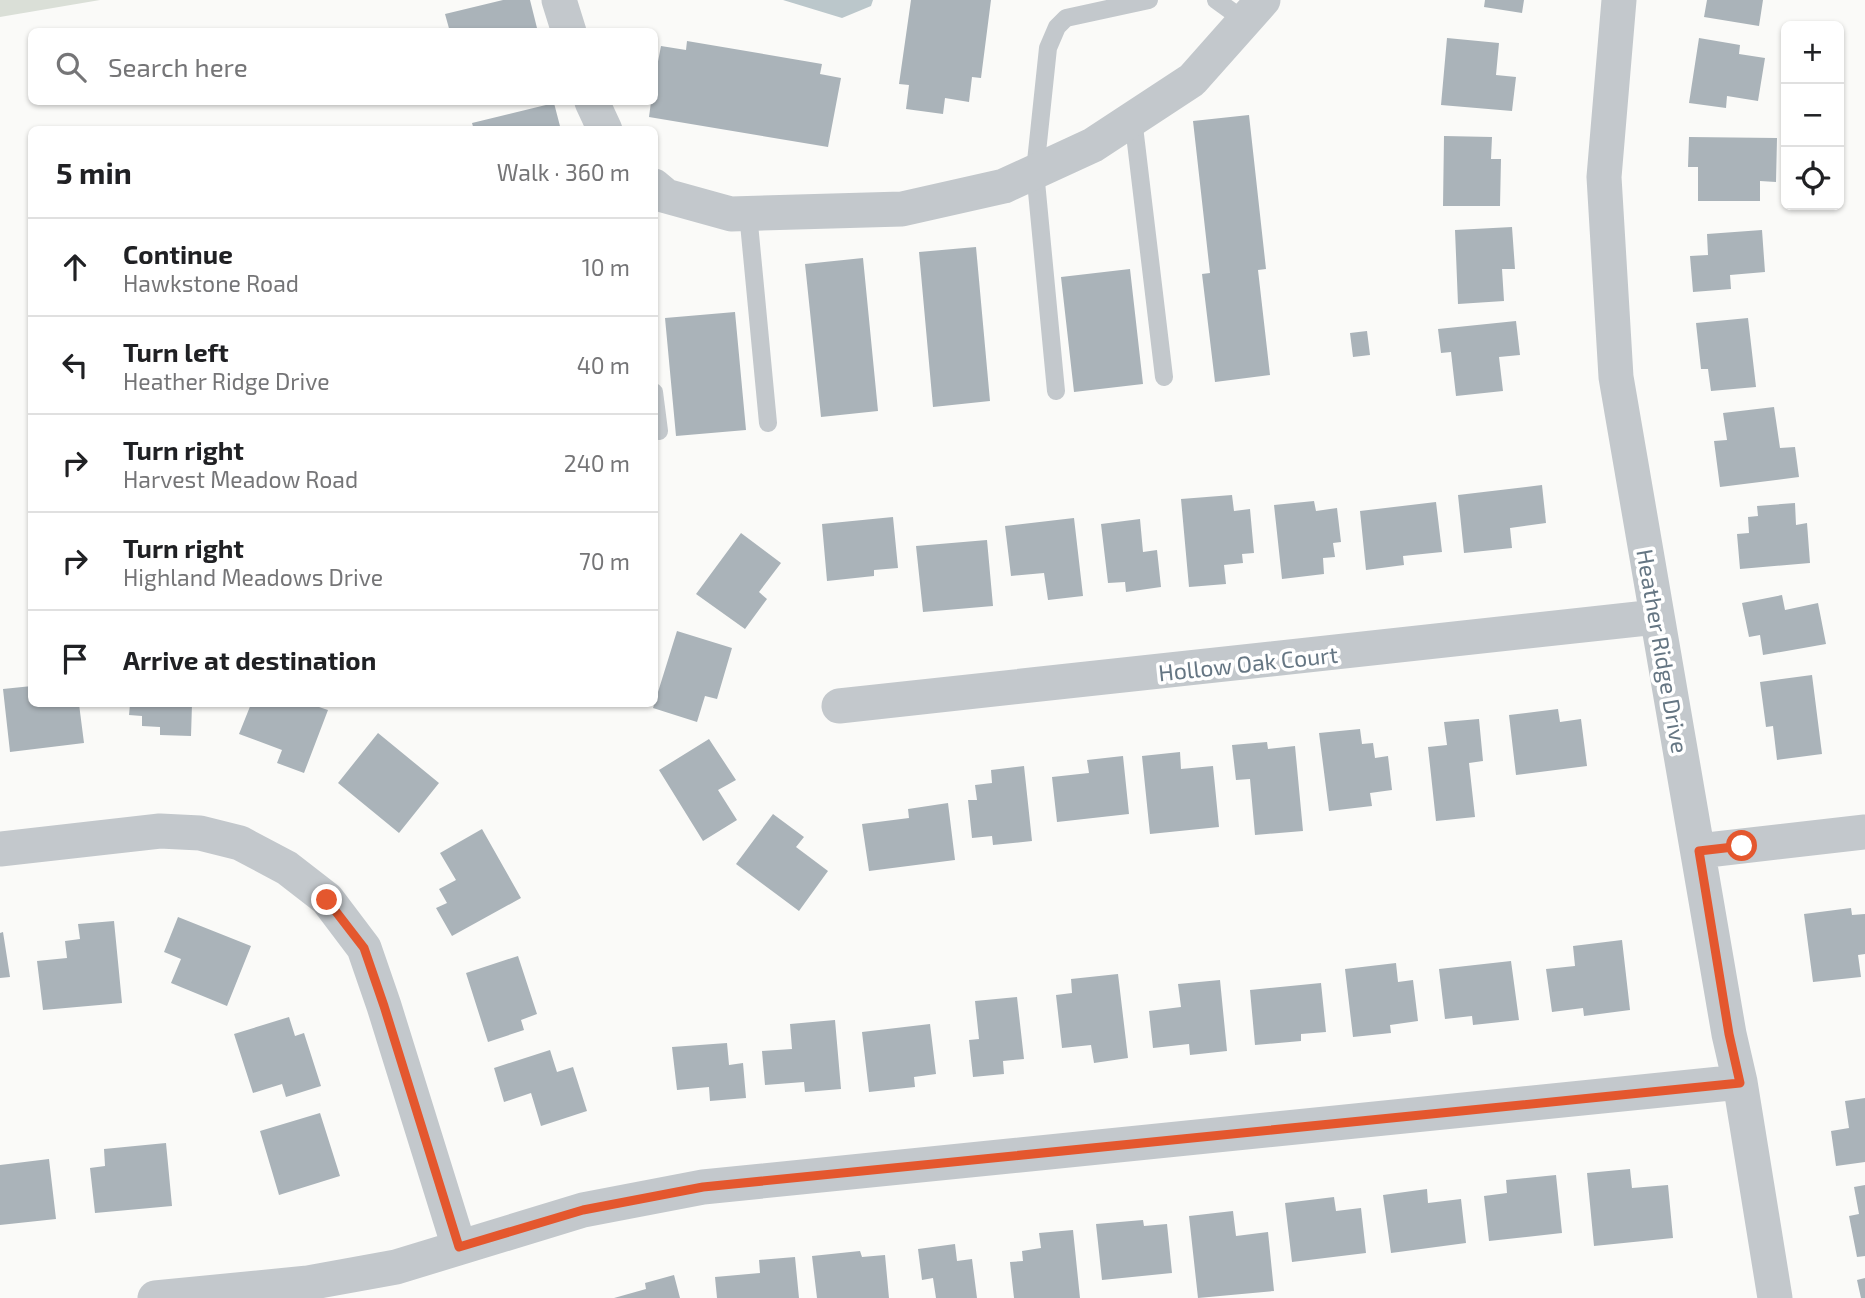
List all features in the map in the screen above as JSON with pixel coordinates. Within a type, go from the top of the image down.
[{"type":"street","points":[[559,0],[568,28]]},
{"type":"street","name":"Heather Ridge Drive","points":[[1619,0],[1604,177],[1616,377],[1775,1298]]},
{"type":"street","points":[[658,189],[666,196],[731,214],[902,209],[1004,186],[1093,145],[1192,80],[1254,10]]},
{"type":"street","points":[[593,105],[603,126]]},
{"type":"street","name":"Hollow Oak Court","points":[[839,706],[1656,617]]},
{"type":"street","points":[[0,849],[160,831],[200,833],[240,843],[287,868],[327,900],[364,948],[459,1247]]},
{"type":"street","points":[[1699,851],[1865,832]]},
{"type":"street","points":[[155,1298],[308,1283],[396,1267],[583,1210],[703,1187],[1740,1083]]},
{"type":"lane","points":[[1056,391],[1035,171],[1048,48],[1057,27],[1066,18],[1149,0]]},
{"type":"lane","points":[[1216,0],[1254,10]]},
{"type":"lane","points":[[1133,118],[1164,377]]},
{"type":"lane","points":[[748,213],[768,423]]},
{"type":"lane","points":[[658,423],[659,431]]},
{"type":"shaded area","points":[[0,0],[100,0],[0,17]]},
{"type":"shaded area","points":[[783,0],[873,0],[871,6],[842,18]]},
{"type":"building","points":[[503,0],[530,0],[537,28],[449,28],[445,14]]},
{"type":"building","points":[[911,0],[991,0],[981,78],[972,77],[969,102],[945,98],[943,114],[906,109],[909,85],[899,84]]},
{"type":"building","points":[[1485,0],[1524,0],[1522,13],[1484,7]]},
{"type":"building","points":[[1707,0],[1763,0],[1759,26],[1704,17]]},
{"type":"building","points":[[1447,38],[1499,43],[1496,75],[1516,77],[1512,111],[1441,105]]},
{"type":"building","points":[[1699,38],[1740,45],[1739,54],[1765,58],[1758,101],[1727,96],[1726,108],[1689,103]]},
{"type":"building","points":[[687,41],[822,64],[820,74],[841,78],[828,147],[649,117],[651,105],[658,105],[658,61],[661,46],[686,50]]},
{"type":"building","points":[[555,105],[560,126],[473,126],[472,123]]},
{"type":"building","points":[[1249,115],[1266,269],[1258,270],[1270,375],[1215,382],[1202,274],[1210,273],[1193,121]]},
{"type":"building","points":[[1444,136],[1492,137],[1491,159],[1501,159],[1500,206],[1443,206]]},
{"type":"building","points":[[1689,137],[1777,138],[1776,182],[1760,181],[1760,201],[1698,201],[1698,167],[1688,167]]},
{"type":"building","points":[[1512,227],[1515,269],[1502,269],[1504,301],[1458,304],[1455,230]]},
{"type":"building","points":[[1762,230],[1765,272],[1730,275],[1731,289],[1693,292],[1690,256],[1708,255],[1707,234]]},
{"type":"building","points":[[976,247],[990,401],[933,407],[919,252]]},
{"type":"building","points":[[863,258],[878,411],[821,417],[805,264]]},
{"type":"building","points":[[1130,269],[1143,384],[1074,392],[1061,277]]},
{"type":"building","points":[[735,312],[746,430],[676,436],[665,318]]},
{"type":"building","points":[[1748,318],[1756,387],[1711,391],[1708,369],[1701,369],[1696,323]]},
{"type":"building","points":[[1516,321],[1520,355],[1499,357],[1503,391],[1456,396],[1451,352],[1441,353],[1438,329]]},
{"type":"building","points":[[1367,331],[1370,355],[1353,357],[1350,333]]},
{"type":"building","points":[[1774,407],[1780,448],[1795,447],[1799,477],[1720,487],[1714,441],[1727,440],[1723,413]]},
{"type":"building","points":[[1542,485],[1546,523],[1510,528],[1512,548],[1464,553],[1458,495]]},
{"type":"building","points":[[1232,495],[1234,511],[1250,509],[1254,553],[1242,554],[1243,563],[1224,565],[1226,584],[1189,587],[1181,499]]},
{"type":"building","points":[[1314,501],[1316,511],[1337,508],[1341,542],[1333,543],[1335,557],[1323,558],[1324,574],[1282,579],[1274,505]]},
{"type":"building","points":[[1436,502],[1442,552],[1403,556],[1404,565],[1366,570],[1360,511]]},
{"type":"building","points":[[1795,503],[1796,525],[1807,523],[1810,563],[1740,569],[1737,534],[1749,533],[1748,517],[1758,516],[1757,506]]},
{"type":"building","points":[[893,517],[898,568],[874,570],[874,576],[827,581],[822,524]]},
{"type":"building","points":[[1074,518],[1083,596],[1048,600],[1044,573],[1011,576],[1005,526]]},
{"type":"building","points":[[1140,519],[1143,552],[1157,550],[1161,587],[1126,592],[1125,582],[1108,583],[1101,524]]},
{"type":"building","points":[[741,533],[781,563],[759,592],[767,599],[745,629],[696,594]]},
{"type":"building","points":[[987,540],[993,606],[923,612],[916,546]]},
{"type":"building","points":[[1782,595],[1785,610],[1818,603],[1826,644],[1763,655],[1760,635],[1749,637],[1742,603]]},
{"type":"building","points":[[677,631],[732,648],[717,699],[705,696],[697,722],[653,708],[658,707],[658,692]]},
{"type":"building","points":[[1812,675],[1822,754],[1777,760],[1773,726],[1766,727],[1760,682]]},
{"type":"building","points":[[28,686],[28,707],[79,707],[84,743],[10,752],[3,689]]},
{"type":"building","points":[[130,707],[192,707],[191,736],[160,735],[160,727],[142,726],[142,716],[129,715]]},
{"type":"building","points":[[250,707],[319,707],[328,710],[304,773],[277,763],[282,750],[239,734]]},
{"type":"building","points":[[1558,709],[1560,722],[1581,719],[1587,766],[1516,775],[1509,715]]},
{"type":"building","points":[[1479,719],[1483,761],[1469,763],[1475,817],[1436,821],[1428,747],[1447,745],[1444,722]]},
{"type":"building","points":[[1360,729],[1362,744],[1373,743],[1375,758],[1388,756],[1392,790],[1370,793],[1372,806],[1329,811],[1319,733]]},
{"type":"building","points":[[378,733],[439,783],[399,833],[338,783]]},
{"type":"building","points":[[709,739],[736,780],[718,790],[737,820],[703,841],[659,770]]},
{"type":"building","points":[[1267,742],[1268,749],[1295,746],[1303,831],[1255,835],[1250,779],[1236,780],[1232,745]]},
{"type":"building","points":[[1180,752],[1181,769],[1213,766],[1219,827],[1150,834],[1142,756]]},
{"type":"building","points":[[1123,756],[1129,814],[1057,822],[1052,777],[1089,773],[1087,760]]},
{"type":"building","points":[[1024,766],[1032,841],[993,845],[992,836],[972,838],[968,800],[977,800],[975,785],[992,783],[991,770]]},
{"type":"building","points":[[948,803],[955,860],[869,871],[862,824],[909,818],[908,809]]},
{"type":"building","points":[[773,814],[804,837],[796,847],[828,871],[799,911],[736,864]]},
{"type":"building","points":[[482,829],[521,898],[452,936],[436,908],[447,903],[439,889],[456,880],[440,853]]},
{"type":"building","points":[[1851,908],[1852,915],[1865,914],[1865,954],[1858,955],[1861,977],[1813,982],[1804,914]]},
{"type":"building","points":[[178,917],[251,946],[227,1006],[171,983],[181,959],[164,952]]},
{"type":"building","points":[[114,921],[122,1003],[43,1010],[37,961],[67,958],[65,941],[80,939],[78,924]]},
{"type":"building","points":[[3,932],[10,977],[0,978],[0,933]]},
{"type":"building","points":[[1622,940],[1630,1010],[1584,1016],[1583,1008],[1552,1012],[1546,969],[1575,966],[1573,946]]},
{"type":"building","points":[[518,956],[537,1014],[521,1020],[524,1030],[488,1042],[466,973]]},
{"type":"building","points":[[1511,961],[1519,1020],[1473,1025],[1472,1016],[1445,1019],[1439,969]]},
{"type":"building","points":[[1396,963],[1398,982],[1413,980],[1418,1021],[1390,1025],[1391,1033],[1353,1037],[1345,969]]},
{"type":"building","points":[[1118,974],[1128,1058],[1094,1063],[1091,1045],[1062,1048],[1056,995],[1072,993],[1071,979]]},
{"type":"building","points":[[1220,980],[1227,1051],[1190,1055],[1189,1044],[1153,1048],[1149,1011],[1181,1007],[1178,984]]},
{"type":"building","points":[[1321,983],[1326,1032],[1301,1034],[1301,1041],[1255,1045],[1250,990]]},
{"type":"building","points":[[1017,997],[1024,1059],[1003,1061],[1004,1074],[973,1077],[969,1040],[979,1039],[975,1001]]},
{"type":"building","points":[[289,1017],[295,1036],[304,1033],[321,1086],[286,1097],[282,1084],[253,1093],[234,1034]]},
{"type":"building","points":[[835,1020],[841,1089],[805,1092],[804,1082],[765,1085],[762,1051],[792,1049],[790,1024]]},
{"type":"building","points":[[930,1024],[936,1074],[914,1077],[915,1087],[869,1092],[862,1032]]},
{"type":"building","points":[[727,1043],[729,1065],[743,1063],[746,1098],[710,1101],[709,1087],[677,1090],[672,1047]]},
{"type":"building","points":[[550,1050],[557,1072],[573,1067],[587,1111],[541,1126],[531,1093],[504,1102],[494,1068]]},
{"type":"building","points":[[1865,1098],[1865,1162],[1836,1166],[1831,1131],[1849,1128],[1845,1101]]},
{"type":"building","points":[[320,1113],[340,1176],[279,1195],[260,1131]]},
{"type":"building","points":[[166,1143],[172,1206],[95,1213],[90,1168],[105,1166],[104,1149]]},
{"type":"building","points":[[49,1159],[56,1219],[0,1225],[0,1165]]},
{"type":"building","points":[[1630,1169],[1632,1188],[1668,1185],[1673,1238],[1594,1246],[1587,1173]]},
{"type":"building","points":[[1556,1175],[1562,1233],[1489,1241],[1484,1196],[1507,1193],[1506,1180]]},
{"type":"building","points":[[1865,1185],[1865,1256],[1857,1257],[1849,1216],[1859,1214],[1854,1187]]},
{"type":"building","points":[[1427,1189],[1428,1203],[1461,1199],[1466,1243],[1391,1253],[1383,1195]]},
{"type":"building","points":[[1334,1197],[1336,1211],[1361,1208],[1366,1253],[1292,1262],[1285,1203]]},
{"type":"building","points":[[1233,1211],[1236,1236],[1268,1232],[1274,1291],[1198,1298],[1189,1216]]},
{"type":"building","points":[[1143,1220],[1144,1226],[1167,1224],[1172,1273],[1102,1280],[1096,1224]]},
{"type":"building","points":[[1073,1230],[1080,1298],[1014,1298],[1010,1262],[1023,1261],[1022,1251],[1041,1248],[1039,1233]]},
{"type":"building","points":[[955,1244],[957,1261],[972,1259],[977,1298],[936,1298],[933,1278],[922,1280],[918,1249]]},
{"type":"building","points":[[860,1251],[862,1257],[885,1255],[889,1298],[817,1298],[812,1256]]},
{"type":"building","points":[[795,1257],[799,1298],[717,1298],[715,1277],[760,1273],[759,1260]]},
{"type":"building","points":[[674,1275],[680,1298],[614,1298],[646,1289],[645,1283]]},
{"type":"building","points":[[1865,1278],[1865,1298],[1861,1298],[1857,1280]]},
{"type":"route","points":[[327,900],[364,948],[459,1247],[583,1210],[703,1187],[1740,1083],[1729,1034],[1699,851],[1742,846]]}]
